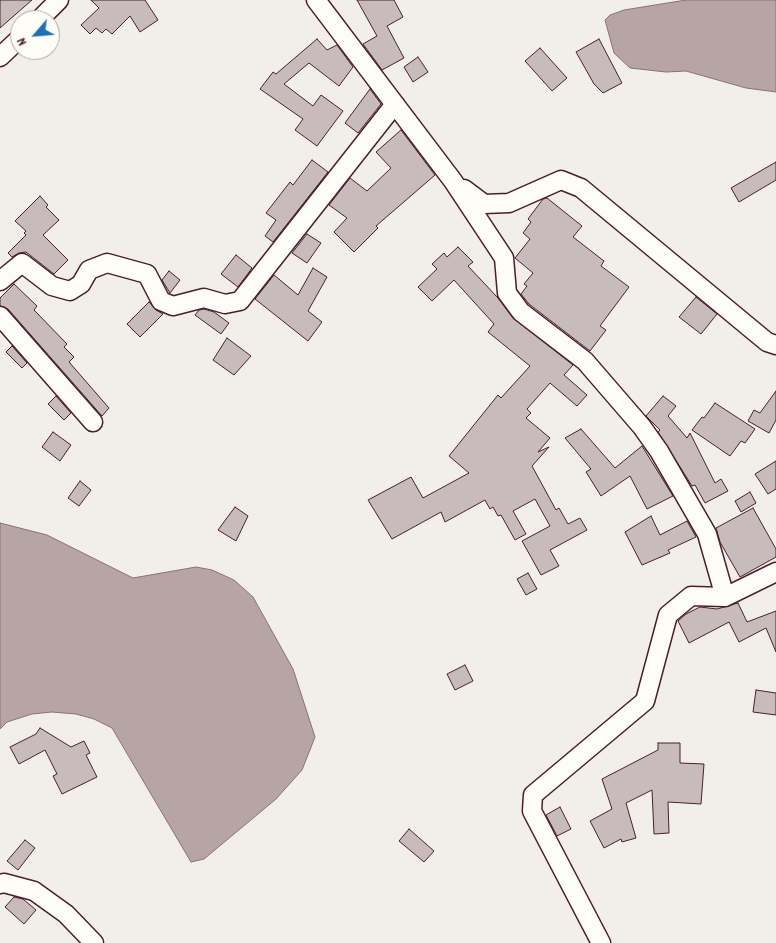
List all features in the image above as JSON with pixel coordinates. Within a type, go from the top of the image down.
[{"type":"street","points":[[49,10],[59,0]]},
{"type":"street","points":[[316,0],[453,181],[504,258],[507,293],[521,312],[585,361],[642,427],[659,451],[707,534],[725,597]]},
{"type":"street","points":[[0,58],[10,48]]},
{"type":"street","points":[[0,281],[22,263],[52,286],[70,292],[81,284],[89,270],[107,263],[147,274],[161,301],[173,306],[204,298],[226,304],[240,301],[395,104]]},
{"type":"street","points":[[453,181],[484,204],[509,203],[561,180],[581,188],[767,342],[776,345]]},
{"type":"street","points":[[0,316],[93,422]]},
{"type":"street","points":[[601,943],[532,810],[533,796],[645,701],[668,615],[691,596],[725,597],[776,572]]},
{"type":"street","points":[[0,884],[4,883],[34,891],[66,914],[94,943]]},
{"type":"shaded area","points":[[686,0],[776,0],[776,92],[746,88],[686,71],[666,72],[630,68],[614,53],[605,20],[610,15],[624,10]]},
{"type":"shaded area","points":[[0,523],[47,535],[133,578],[196,567],[212,570],[234,580],[253,597],[293,669],[315,737],[302,770],[276,799],[204,859],[191,862],[112,728],[94,719],[76,714],[52,712],[32,714],[7,722],[0,729]]},
{"type":"building","points":[[0,0],[32,0],[21,10],[10,10],[10,19],[0,28]]},
{"type":"building","points":[[91,0],[145,0],[158,20],[140,32],[130,16],[112,34],[106,29],[102,33],[96,28],[90,34],[81,25],[99,8]]},
{"type":"building","points":[[357,0],[394,0],[403,17],[387,26],[404,58],[382,70],[363,44],[377,36]]},
{"type":"building","points":[[317,39],[327,50],[337,45],[353,67],[339,86],[309,63],[284,84],[313,106],[321,95],[343,111],[317,146],[295,130],[303,119],[260,89],[273,72],[276,74]]},
{"type":"building","points":[[599,39],[622,83],[603,93],[594,84],[576,52]]},
{"type":"building","points":[[540,48],[567,78],[552,91],[525,61]]},
{"type":"building","points":[[418,57],[428,72],[413,82],[404,67]]},
{"type":"building","points":[[370,89],[381,104],[358,133],[345,123]]},
{"type":"building","points":[[401,130],[435,175],[376,226],[378,228],[354,252],[334,232],[347,218],[329,205],[350,178],[367,191],[391,168],[376,152]]},
{"type":"building","points":[[312,160],[328,172],[273,242],[265,236],[276,220],[266,213],[290,182],[293,185]]},
{"type":"building","points":[[776,162],[776,180],[739,202],[731,188]]},
{"type":"building","points":[[40,196],[48,205],[46,207],[59,220],[43,235],[68,260],[54,274],[26,252],[12,257],[8,253],[26,235],[24,233],[26,231],[15,221]]},
{"type":"building","points":[[547,198],[582,226],[573,237],[604,261],[601,266],[629,287],[600,326],[606,330],[590,351],[529,304],[521,294],[527,286],[524,284],[533,273],[515,258],[530,239],[523,233],[531,222],[528,219],[543,199]]},
{"type":"building","points":[[307,234],[321,243],[307,263],[292,253]]},
{"type":"building","points":[[458,247],[473,262],[468,266],[498,298],[513,318],[573,365],[564,375],[587,395],[577,406],[550,383],[527,409],[531,413],[526,418],[550,438],[538,452],[549,447],[532,466],[556,510],[559,508],[568,524],[580,518],[587,530],[550,550],[559,566],[541,575],[522,541],[550,526],[535,499],[513,511],[526,534],[515,540],[501,515],[498,516],[493,507],[490,509],[485,500],[445,522],[441,512],[392,539],[368,500],[411,477],[423,498],[469,473],[449,456],[498,395],[501,398],[530,366],[488,332],[494,324],[454,280],[432,301],[418,287],[437,269],[432,264],[444,253],[447,257]]},
{"type":"building","points":[[236,255],[252,268],[238,287],[221,274]]},
{"type":"building","points":[[313,268],[327,277],[308,311],[322,322],[308,341],[255,299],[274,275],[298,295]]},
{"type":"building","points":[[169,271],[180,280],[170,293],[162,280]]},
{"type":"building","points":[[14,284],[37,306],[34,310],[67,344],[64,347],[74,357],[69,362],[109,408],[102,416],[8,309],[0,306],[0,298]]},
{"type":"building","points":[[696,297],[717,314],[701,334],[679,317]]},
{"type":"building","points":[[149,302],[156,310],[163,314],[140,337],[127,324]]},
{"type":"building","points":[[204,309],[214,312],[229,323],[221,334],[195,315],[199,310]]},
{"type":"building","points":[[227,338],[251,356],[234,375],[213,360]]},
{"type":"building","points":[[12,346],[27,363],[22,368],[6,352]]},
{"type":"building","points":[[776,391],[776,420],[769,433],[748,421],[754,410],[760,413]]},
{"type":"building","points":[[56,396],[71,413],[64,420],[48,404]]},
{"type":"building","points":[[663,396],[676,406],[668,416],[687,438],[690,433],[715,483],[721,479],[728,491],[705,503],[695,485],[692,486],[658,432],[660,430],[646,416]]},
{"type":"building","points":[[715,403],[755,429],[745,443],[741,441],[730,456],[692,430]]},
{"type":"building","points":[[581,429],[615,468],[642,446],[673,496],[647,509],[630,476],[601,496],[586,472],[591,469],[565,438]]},
{"type":"building","points":[[53,432],[71,445],[60,461],[42,447]]},
{"type":"building","points":[[776,461],[776,489],[768,494],[755,474]]},
{"type":"building","points":[[80,481],[91,490],[79,506],[68,498]]},
{"type":"building","points":[[750,492],[756,503],[741,512],[735,501]]},
{"type":"building","points":[[235,507],[248,516],[236,541],[218,530]]},
{"type":"building","points":[[753,508],[776,549],[776,557],[740,577],[720,542],[716,528]]},
{"type":"building","points":[[651,516],[660,535],[687,521],[696,537],[668,550],[670,553],[642,565],[625,532]]},
{"type":"building","points":[[528,573],[537,589],[526,595],[517,579]]},
{"type":"building","points":[[738,603],[747,622],[776,611],[776,652],[766,628],[739,642],[729,622],[689,643],[678,621],[686,614],[700,607],[717,609]]},
{"type":"building","points":[[465,665],[473,681],[455,690],[447,674]]},
{"type":"building","points":[[756,690],[776,693],[776,715],[753,712]]},
{"type":"building","points":[[40,728],[71,747],[84,741],[90,753],[86,755],[97,777],[62,794],[53,776],[57,774],[45,750],[19,764],[10,747],[36,734]]},
{"type":"building","points":[[658,743],[680,743],[680,763],[704,764],[701,804],[668,802],[669,833],[654,834],[652,790],[626,803],[636,838],[622,842],[621,839],[604,848],[590,821],[612,809],[602,779],[658,750]]},
{"type":"building","points":[[560,807],[571,829],[557,836],[546,815]]},
{"type":"building","points":[[409,829],[434,851],[424,862],[399,841]]},
{"type":"building","points":[[25,840],[35,848],[18,870],[7,861]]},
{"type":"building","points":[[14,897],[23,899],[36,910],[24,924],[5,907]]}]
